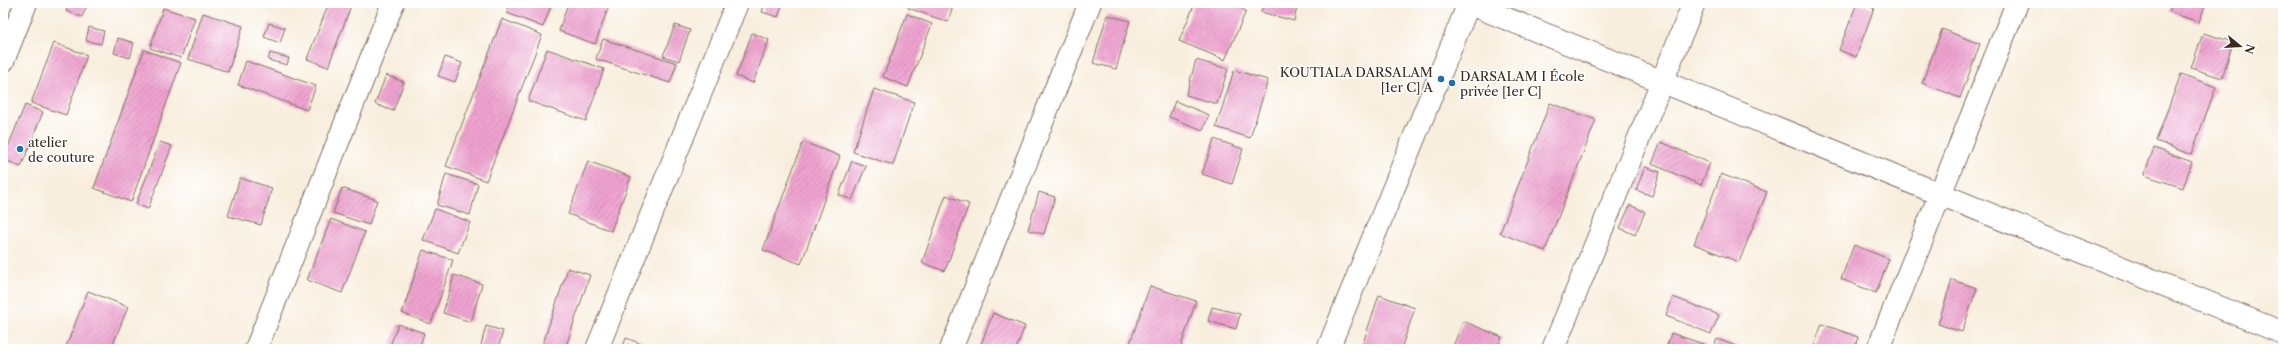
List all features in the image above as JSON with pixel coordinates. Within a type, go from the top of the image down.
[{"type":"street","points":[[3,61],[26,3]]},
{"type":"street","points":[[256,349],[393,3]]},
{"type":"street","points":[[597,349],[737,3]]},
{"type":"street","points":[[951,349],[1090,3]]},
{"type":"street","points":[[1328,349],[1469,3],[2283,333]]},
{"type":"street","points":[[1553,349],[1694,3]]},
{"type":"street","points":[[1878,349],[2017,3]]},
{"type":"building","points":[[69,3],[88,3],[82,17],[66,11]]},
{"type":"building","points":[[329,3],[352,3],[328,67],[307,59]]},
{"type":"building","points":[[510,3],[552,3],[543,27],[507,13]]},
{"type":"building","points":[[568,3],[610,3],[595,44],[559,31]]},
{"type":"building","points":[[765,3],[783,3],[778,17],[762,12]]},
{"type":"building","points":[[910,3],[954,3],[948,22],[908,8]]},
{"type":"building","points":[[1195,3],[1228,3],[1246,11],[1225,60],[1179,41]]},
{"type":"building","points":[[1264,3],[1298,3],[1294,21],[1261,12]]},
{"type":"building","points":[[1857,3],[1874,8],[1856,57],[1839,50]]},
{"type":"building","points":[[2172,3],[2206,3],[2199,22],[2169,12]]},
{"type":"building","points":[[163,8],[195,18],[181,58],[150,48]]},
{"type":"building","points":[[203,13],[243,26],[228,72],[188,59]]},
{"type":"building","points":[[907,14],[932,24],[908,87],[883,77]]},
{"type":"building","points":[[1107,15],[1130,21],[1116,69],[1093,63]]},
{"type":"building","points":[[502,19],[542,35],[486,181],[446,166]]},
{"type":"building","points":[[269,23],[285,28],[280,43],[264,37]]},
{"type":"building","points":[[675,25],[690,30],[679,61],[663,56]]},
{"type":"building","points":[[89,27],[104,31],[101,44],[86,41]]},
{"type":"building","points":[[1942,29],[1980,44],[1960,98],[1922,83]]},
{"type":"building","points":[[752,33],[769,40],[753,83],[736,76]]},
{"type":"building","points":[[2203,33],[2233,42],[2222,78],[2191,68]]},
{"type":"building","points":[[118,38],[134,43],[130,58],[114,53]]},
{"type":"building","points":[[603,39],[677,63],[670,83],[596,59]]},
{"type":"building","points":[[54,43],[87,55],[66,115],[31,103]]},
{"type":"building","points":[[547,49],[604,69],[586,121],[528,101]]},
{"type":"building","points":[[144,50],[181,63],[131,202],[94,188]]},
{"type":"building","points":[[270,53],[289,58],[287,65],[268,60]]},
{"type":"building","points":[[445,57],[462,63],[455,82],[438,76]]},
{"type":"building","points":[[1196,60],[1228,69],[1217,104],[1186,95]]},
{"type":"building","points":[[246,61],[316,86],[307,110],[238,85]]},
{"type":"building","points":[[1234,70],[1268,80],[1250,138],[1216,127]]},
{"type":"building","points":[[2181,74],[2216,87],[2191,155],[2156,141]]},
{"type":"building","points":[[386,75],[404,82],[393,111],[375,104]]},
{"type":"building","points":[[874,89],[914,102],[893,165],[853,152]]},
{"type":"building","points":[[1175,101],[1209,115],[1203,130],[1169,117]]},
{"type":"building","points":[[1550,103],[1596,120],[1545,251],[1500,233]]},
{"type":"building","points":[[25,105],[43,112],[21,167],[3,159]]},
{"type":"building","points":[[1214,139],[1243,149],[1232,184],[1202,174]]},
{"type":"building","points":[[160,142],[172,146],[148,209],[136,204]]},
{"type":"building","points":[[803,142],[840,156],[801,264],[763,250]]},
{"type":"building","points":[[1661,142],[1710,163],[1701,185],[1652,164]]},
{"type":"building","points":[[2154,148],[2192,162],[2183,188],[2144,175]]},
{"type":"building","points":[[588,161],[631,177],[611,231],[568,214]]},
{"type":"building","points":[[852,161],[866,166],[852,200],[839,195]]},
{"type":"building","points":[[1645,167],[1660,172],[1652,196],[1636,190]]},
{"type":"building","points":[[446,174],[478,184],[470,215],[437,205]]},
{"type":"building","points":[[1721,174],[1767,192],[1739,262],[1694,244]]},
{"type":"building","points":[[240,178],[272,188],[261,225],[228,216]]},
{"type":"building","points":[[342,188],[377,200],[369,225],[333,213]]},
{"type":"building","points":[[1039,192],[1055,197],[1044,234],[1028,230]]},
{"type":"building","points":[[946,195],[969,204],[945,271],[922,263]]},
{"type":"building","points":[[1630,205],[1645,212],[1635,235],[1620,228]]},
{"type":"building","points":[[435,209],[470,222],[458,253],[423,240]]},
{"type":"building","points":[[331,219],[365,232],[342,293],[307,280]]},
{"type":"building","points":[[1854,245],[1889,259],[1876,293],[1841,279]]},
{"type":"building","points":[[423,250],[453,260],[431,324],[402,313]]},
{"type":"building","points":[[568,268],[590,275],[565,349],[541,349]]},
{"type":"building","points":[[454,275],[482,284],[471,322],[443,313]]},
{"type":"building","points":[[1952,280],[1977,288],[1962,332],[1938,324]]},
{"type":"building","points":[[1150,286],[1196,301],[1180,349],[1138,349],[1129,346]]},
{"type":"building","points":[[88,291],[128,307],[111,349],[65,349]]},
{"type":"building","points":[[1379,295],[1415,308],[1401,349],[1361,349]]},
{"type":"building","points":[[1673,297],[1719,315],[1711,334],[1666,316]]},
{"type":"building","points":[[1212,307],[1240,314],[1236,329],[1208,321]]},
{"type":"building","points":[[993,313],[1025,326],[1016,349],[979,349]]},
{"type":"building","points":[[1463,321],[1502,337],[1497,349],[1452,349]]},
{"type":"building","points":[[398,324],[424,333],[419,349],[389,349]]},
{"type":"building","points":[[1822,324],[1858,337],[1854,349],[1813,349]]},
{"type":"building","points":[[486,326],[503,331],[498,349],[480,349]]},
{"type":"building","points":[[1671,333],[1706,345],[1704,349],[1666,349]]},
{"type":"building","points":[[626,338],[647,346],[646,349],[622,349]]},
{"type":"building","points":[[1717,339],[1744,349],[1713,349]]},
{"type":"place","name":"KOUTIALA DARSALAM [1er C] A","points":[[1441,79]]},
{"type":"place","name":"DARSALAM I École privée [1er C]","points":[[1452,83]]},
{"type":"place","name":"atelier de couture","points":[[20,149]]}]
